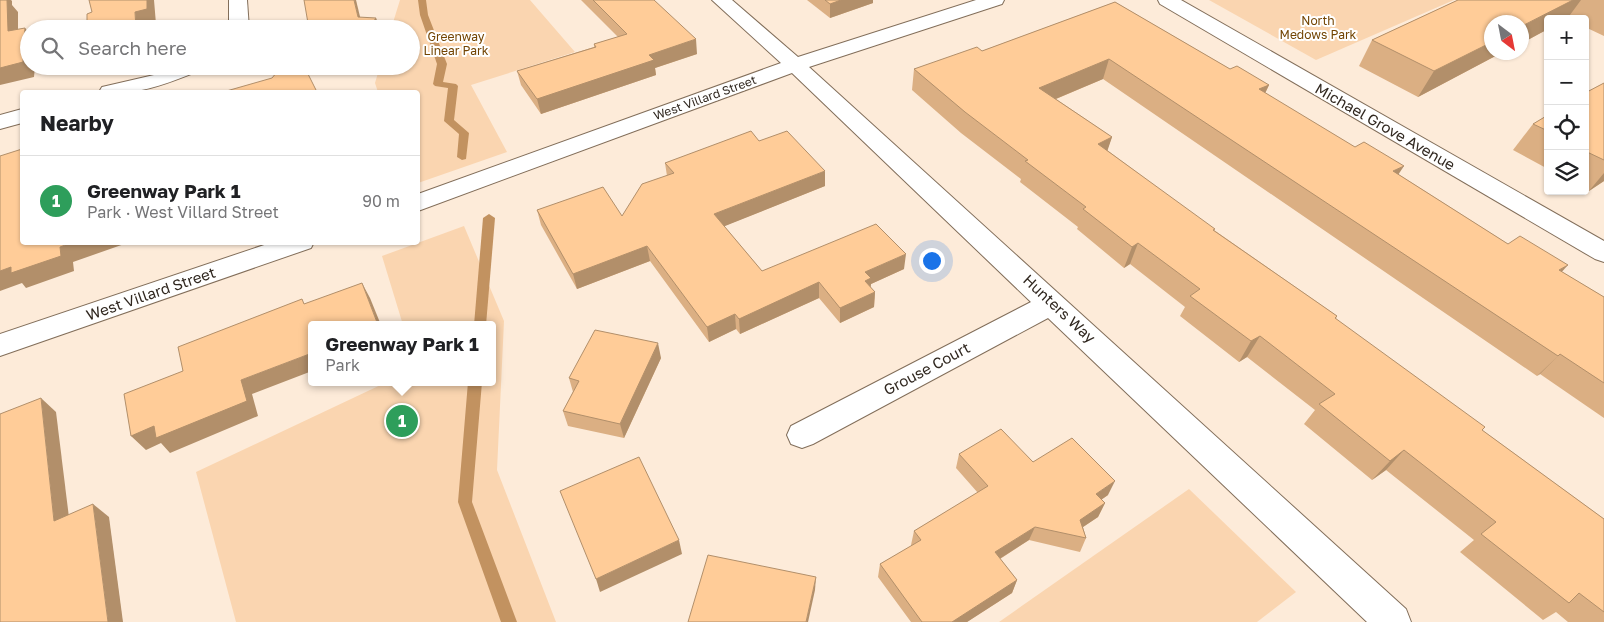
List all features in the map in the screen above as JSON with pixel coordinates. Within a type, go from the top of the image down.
[{"type":"street","points":[[238,0],[238,20]]},
{"type":"street","name":"Hunters Way","points":[[721,0],[795,64],[1394,622]]},
{"type":"street","name":"West Villard Street","points":[[420,202],[795,64],[995,0]]},
{"type":"street","name":"Michael Grove Avenue","points":[[1167,0],[1604,253]]},
{"type":"street","points":[[118,90],[171,75]]},
{"type":"street","points":[[0,122],[20,117]]},
{"type":"street","name":"West Villard Street","points":[[0,346],[293,245]]},
{"type":"street","name":"Grouse Court","points":[[802,434],[1052,303]]},
{"type":"green space","name":"Greenway Linear Park","points":[[400,0],[530,0],[575,52],[471,85],[507,152],[420,182],[420,90],[377,90],[375,83],[377,75],[420,75],[420,20],[394,20]]},
{"type":"green space","name":"North Medows Park","points":[[1209,0],[1454,0],[1316,60]]},
{"type":"green space","points":[[464,226],[504,321],[497,470],[556,622],[236,622],[196,472],[379,386],[496,386],[496,321],[402,321],[382,256],[412,245],[420,245],[420,242]]},
{"type":"green space","points":[[1189,489],[1296,592],[1257,622],[999,622]]},
{"type":"building","points":[[0,0],[7,0],[8,31],[20,29],[20,63],[0,68]]},
{"type":"building","points":[[89,0],[147,0],[147,9],[135,12],[135,20],[87,20],[87,14],[92,12]]},
{"type":"building","points":[[304,0],[354,0],[358,17],[376,18],[375,20],[307,20]]},
{"type":"building","points":[[593,0],[654,0],[696,39],[649,55],[654,60],[537,99],[517,71],[596,47],[594,44],[627,34]]},
{"type":"building","points":[[825,0],[841,0],[830,4]]},
{"type":"building","points":[[1458,0],[1573,0],[1529,22],[1529,15],[1484,15],[1484,46],[1434,71],[1372,40]]},
{"type":"building","points":[[1115,2],[1230,69],[1237,66],[1269,85],[1259,89],[1355,147],[1364,142],[1404,166],[1393,171],[1508,244],[1520,236],[1568,265],[1559,270],[1604,297],[1604,383],[1560,354],[1558,356],[1109,59],[1039,88],[1112,137],[1098,144],[1215,229],[1213,230],[1337,316],[1335,318],[1485,427],[1482,430],[1604,519],[1604,612],[1579,593],[1569,603],[1481,534],[1496,522],[1404,450],[1390,461],[1319,404],[1335,394],[1260,336],[1251,341],[1190,296],[1200,289],[1138,243],[1132,247],[1083,209],[1086,207],[1025,161],[1028,160],[965,112],[914,69],[977,47],[982,51]]},
{"type":"building","points":[[274,75],[308,75],[316,90],[230,90],[272,78]]},
{"type":"building","points":[[1604,83],[1604,160],[1589,153],[1589,91]]},
{"type":"building","points":[[1544,117],[1544,129],[1533,124]]},
{"type":"building","points":[[751,131],[759,141],[787,131],[825,171],[714,214],[762,271],[876,224],[906,254],[865,272],[871,278],[865,281],[875,292],[840,308],[819,282],[739,319],[735,314],[707,327],[647,246],[573,274],[537,210],[603,187],[622,216],[642,184],[674,173],[665,163]]},
{"type":"building","points":[[20,150],[20,245],[65,245],[60,247],[61,256],[11,273],[11,267],[0,271],[0,156]]},
{"type":"building","points":[[362,283],[376,321],[308,321],[308,355],[241,380],[247,401],[156,438],[154,426],[131,436],[124,394],[183,371],[178,347],[302,299],[304,304]]},
{"type":"building","points":[[595,330],[658,343],[620,424],[563,411],[579,381],[569,378]]},
{"type":"building","points":[[41,398],[54,521],[93,504],[108,622],[0,622],[0,414]]},
{"type":"building","points":[[1001,429],[1033,462],[1072,438],[1115,481],[1096,494],[1105,503],[1080,520],[1086,538],[1035,527],[995,552],[1017,580],[952,622],[922,622],[880,564],[921,540],[914,531],[988,486],[959,454]]},
{"type":"building","points":[[639,457],[679,540],[596,579],[560,491]]},
{"type":"building","points":[[708,555],[816,577],[806,622],[688,622]]},
{"type":"waterway","points":[[422,0],[424,15],[442,64],[438,84],[453,86],[449,121],[464,133],[462,157]]},
{"type":"waterway","points":[[480,321],[489,218]]},
{"type":"waterway","points":[[475,386],[465,502],[509,622]]},
{"type":"place","name":"Greenway Park 1","points":[[402,421]]}]
